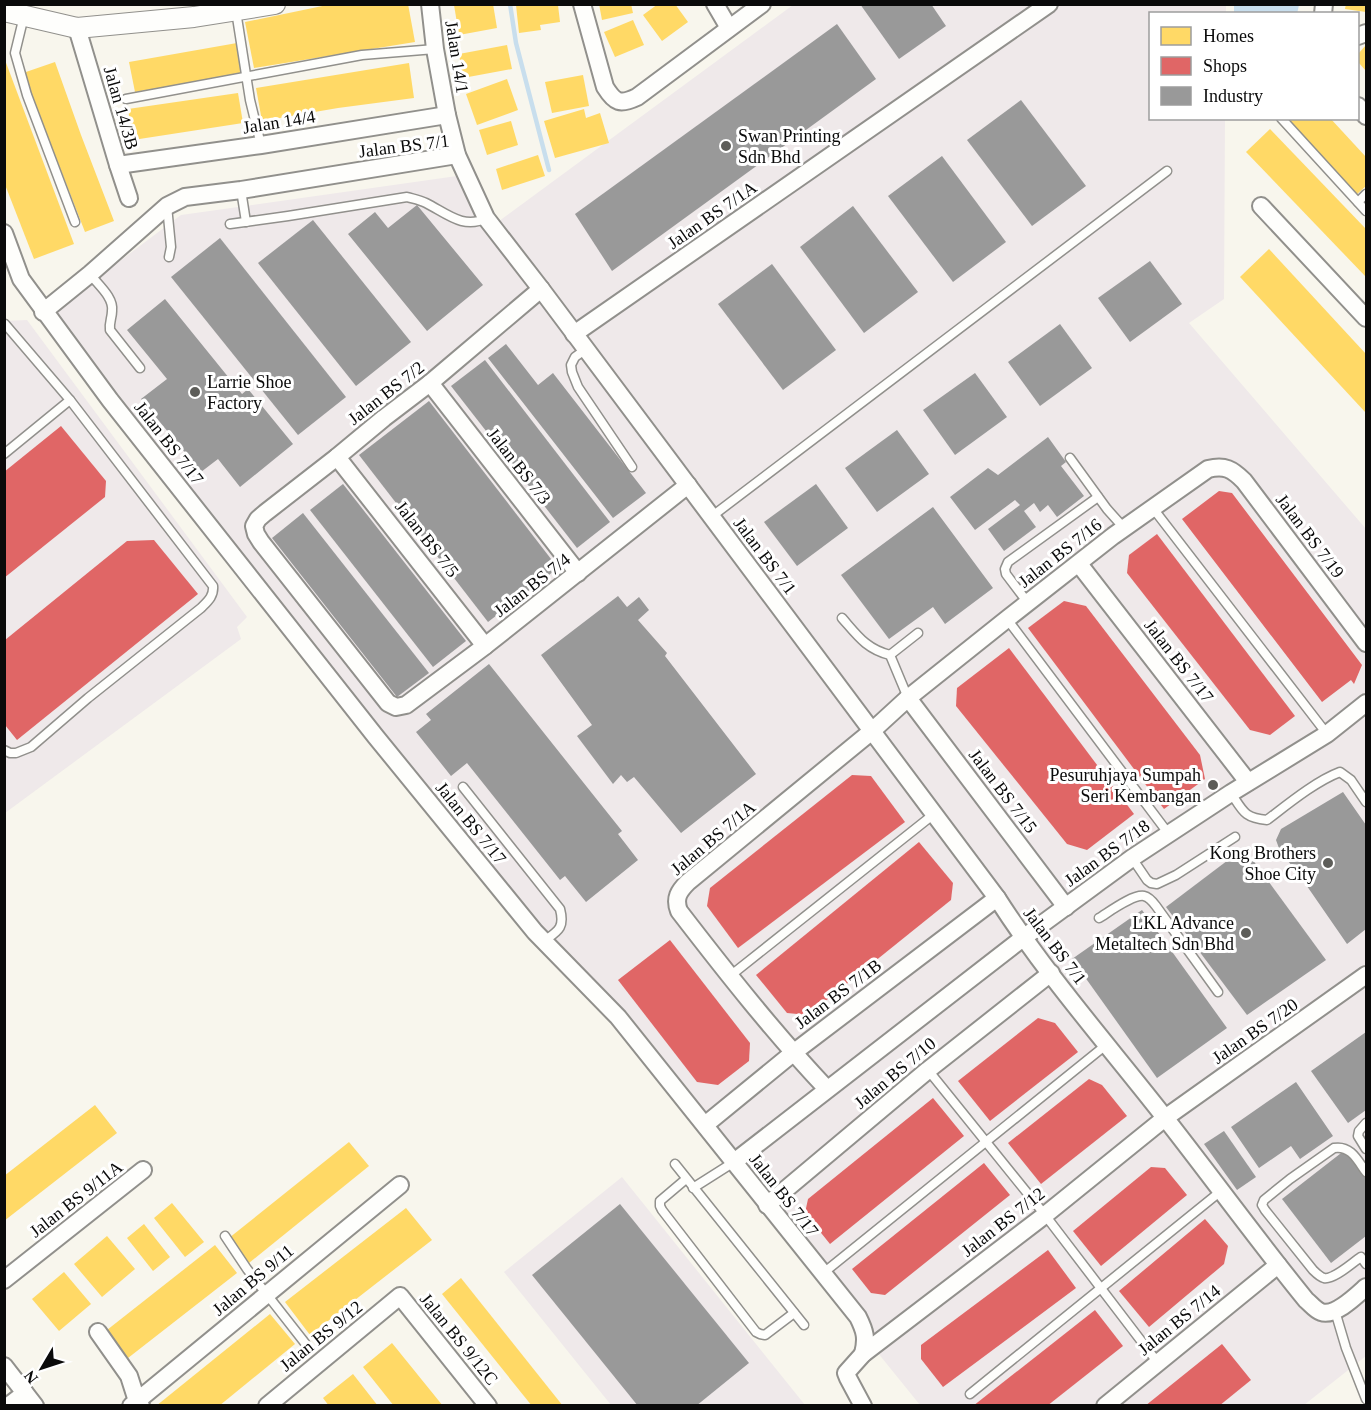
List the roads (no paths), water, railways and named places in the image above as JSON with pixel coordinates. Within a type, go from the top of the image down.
[{"type":"street","points":[[4,11],[77,28],[236,11],[275,4]]},
{"type":"street","name":"Jalan 14/1","points":[[430,4],[435,49],[447,115],[458,155]]},
{"type":"street","points":[[582,4],[603,81],[611,95],[623,103],[637,97],[762,4]]},
{"type":"street","points":[[715,4],[729,28]]},
{"type":"street","name":"Jalan BS 7/1A","points":[[574,334],[1049,4]]},
{"type":"street","name":"Jalan 14/3B","points":[[77,28],[129,198]]},
{"type":"street","name":"Jalan 14/4","points":[[118,165],[447,115]]},
{"type":"street","name":"Jalan BS 7/1","points":[[44,312],[167,206],[185,197],[458,155],[486,218],[997,898],[1023,938],[1278,1266],[1315,1308],[1323,1313],[1340,1307]]},
{"type":"street","points":[[1261,206],[1366,318]]},
{"type":"street","name":"Jalan BS 7/17","points":[[4,233],[21,279],[110,400],[376,737],[543,941],[618,1017],[858,1317],[864,1330],[866,1343],[863,1354]]},
{"type":"street","name":"Jalan BS 7/2","points":[[396,707],[388,703],[261,542],[254,526],[265,513],[430,383],[541,290]]},
{"type":"street","name":"Jalan BS 7/3","points":[[430,383],[578,573]]},
{"type":"street","name":"Jalan BS 7/5","points":[[337,457],[485,646]]},
{"type":"street","name":"Jalan BS 7/16","points":[[872,731],[908,698],[1007,619],[1152,507],[1208,469],[1218,466],[1227,468],[1244,481]]},
{"type":"street","name":"Jalan BS 7/19","points":[[1244,481],[1366,643]]},
{"type":"street","name":"Jalan BS 7/4","points":[[396,707],[406,705],[485,646],[688,485]]},
{"type":"street","name":"Jalan BS 7/17","points":[[1079,564],[1248,782]]},
{"type":"street","name":"Jalan BS 7/15","points":[[908,698],[1066,907]]},
{"type":"street","name":"Jalan BS 7/18","points":[[1023,938],[1168,833],[1327,734],[1366,703]]},
{"type":"street","name":"Jalan BS 7/1A","points":[[827,1089],[793,1053],[679,911],[676,903],[677,895],[688,882],[872,731]]},
{"type":"street","name":"Jalan BS 7/1B","points":[[705,1125],[793,1053],[997,898]]},
{"type":"street","points":[[734,1162],[1023,938]]},
{"type":"street","name":"Jalan BS 7/10","points":[[767,1205],[928,1070],[1051,973]]},
{"type":"street","name":"Jalan BS 7/20","points":[[1165,1118],[1366,975]]},
{"type":"street","name":"Jalan BS 7/12","points":[[860,1404],[846,1373],[863,1354],[1045,1215],[1165,1118]]},
{"type":"street","name":"Jalan BS 9/11A","points":[[4,1280],[143,1170]]},
{"type":"street","name":"Jalan BS 9/11","points":[[137,1404],[400,1185]]},
{"type":"street","name":"Jalan BS 7/14","points":[[1105,1406],[1278,1266]]},
{"type":"street","points":[[1340,1307],[1366,1287]]},
{"type":"street","name":"Jalan BS 9/12","points":[[278,1402],[400,1296]]},
{"type":"street","name":"Jalan BS 9/12C","points":[[400,1296],[488,1406]]},
{"type":"street","points":[[98,1332],[129,1376],[137,1404]]},
{"type":"street","points":[[4,1366],[30,1399],[8,1406]]},
{"type":"lane","points":[[236,11],[250,100],[261,145]]},
{"type":"lane","points":[[24,16],[15,53],[27,95],[75,222]]},
{"type":"lane","points":[[126,99],[362,56],[435,49]]},
{"type":"lane","points":[[1283,120],[1366,211]]},
{"type":"lane","points":[[711,517],[1167,171]]},
{"type":"lane","points":[[241,190],[246,222]]},
{"type":"lane","points":[[1358,202],[1366,194]]},
{"type":"lane","points":[[230,224],[407,197],[424,202],[458,221],[470,223],[486,218]]},
{"type":"lane","points":[[167,206],[171,247],[169,256]]},
{"type":"lane","points":[[90,274],[111,301],[110,330],[140,368]]},
{"type":"lane","points":[[4,750],[16,753],[31,747],[88,698],[201,608],[213,591],[213,586],[70,400],[5,324]]},
{"type":"lane","points":[[586,349],[575,357],[571,364],[572,372],[578,387],[632,467]]},
{"type":"lane","points":[[4,454],[70,400]]},
{"type":"lane","points":[[1070,458],[1124,528]]},
{"type":"lane","points":[[1028,603],[1006,574],[1005,569],[1008,562],[1098,497]]},
{"type":"lane","points":[[1152,507],[1327,734]]},
{"type":"lane","points":[[842,618],[867,646],[890,655]]},
{"type":"lane","points":[[1007,619],[1168,833]]},
{"type":"lane","points":[[890,655],[918,633]]},
{"type":"lane","points":[[890,655],[908,698]]},
{"type":"lane","points":[[1231,793],[1245,814],[1254,819],[1267,820],[1330,776],[1340,772],[1351,780],[1366,802]]},
{"type":"lane","points":[[463,787],[560,909],[563,919],[561,927],[543,941]]},
{"type":"lane","points":[[730,976],[934,814]]},
{"type":"lane","points":[[1132,858],[1143,875],[1151,883],[1157,884],[1235,837]]},
{"type":"lane","points":[[1099,918],[1135,898],[1144,896],[1151,883]]},
{"type":"lane","points":[[1144,896],[1156,906],[1218,992]]},
{"type":"lane","points":[[822,1274],[1106,1045]]},
{"type":"lane","points":[[928,1070],[987,1141],[1158,1363]]},
{"type":"lane","points":[[1366,1123],[1358,1136],[1366,1149]]},
{"type":"lane","points":[[1365,1258],[1332,1278],[1320,1276],[1262,1205],[1264,1200],[1290,1179],[1334,1148],[1348,1149],[1366,1172]]},
{"type":"lane","points":[[693,1188],[734,1162]]},
{"type":"lane","points":[[675,1164],[804,1325]]},
{"type":"lane","points":[[686,1179],[660,1201],[660,1206],[756,1332],[765,1335],[794,1313]]},
{"type":"lane","points":[[970,1394],[1221,1191]]},
{"type":"lane","points":[[225,1236],[247,1269],[305,1343]]},
{"type":"lane","points":[[1340,1307],[1346,1348],[1366,1399]]},
{"type":"lane","points":[[1358,1377],[1366,1380]]},
{"type":"water","points":[[1234,4],[1299,5],[1297,12],[1234,12]]},
{"type":"waterway","points":[[510,4],[516,43],[549,170]]},
{"type":"place","name":"Swan Printing Sdn Bhd","points":[[726,146]]},
{"type":"place","name":"Larrie Shoe Factory","points":[[195,392]]},
{"type":"place","name":"Pesuruhjaya Sumpah Seri Kembangan","points":[[1213,785]]},
{"type":"place","name":"Kong Brothers Shoe City","points":[[1328,863]]},
{"type":"place","name":"LKL Advance Metaltech Sdn Bhd","points":[[1246,933]]}]
